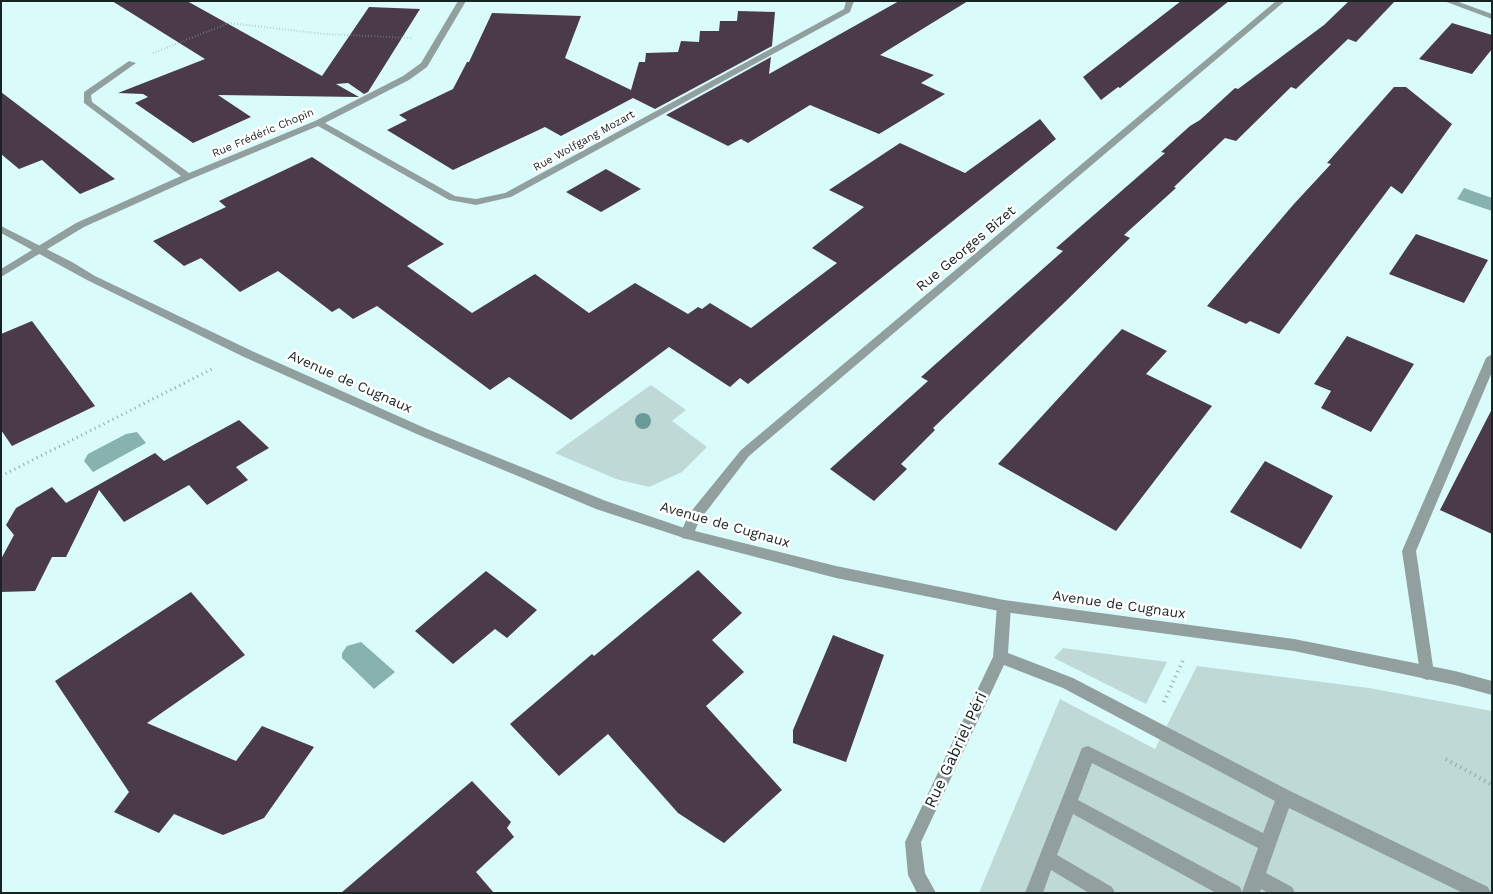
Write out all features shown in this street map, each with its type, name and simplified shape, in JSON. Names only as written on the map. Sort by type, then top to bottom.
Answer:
[{"type":"street","name":"Rue Frédéric Chopin","points":[[1,274],[80,225],[188,177],[318,123],[406,78],[424,65],[462,1]]},
{"type":"street","name":"Rue Wolfgang Mozart","points":[[318,123],[452,198],[476,202],[508,195],[847,10],[850,1]]},
{"type":"street","name":"Rue Georges Bizet","points":[[688,534],[694,518],[744,453],[1281,1]]},
{"type":"street","points":[[1448,1],[1492,17]]},
{"type":"street","points":[[132,63],[87,94],[88,103],[188,177]]},
{"type":"street","name":"Avenue de Cugnaux","points":[[1,228],[91,278],[239,350],[424,432],[600,505],[688,534],[836,572],[1004,606],[1294,645],[1492,688]]},
{"type":"street","points":[[1428,673],[1409,551],[1492,358]]},
{"type":"street","name":"Rue Gabriel Péri","points":[[927,893],[917,874],[913,842],[1000,657],[1004,606]]},
{"type":"street","points":[[1000,657],[1068,683],[1284,797],[1482,893]]},
{"type":"street","points":[[1034,893],[1088,753],[1268,844]]},
{"type":"street","points":[[1284,797],[1253,885],[1286,893]]},
{"type":"street","points":[[1068,802],[1234,893]]},
{"type":"street","points":[[1047,858],[1106,893]]},
{"type":"path","points":[[132,63],[169,45],[228,23],[324,34],[440,40]]},
{"type":"path","points":[[1,476],[214,368]]},
{"type":"path","points":[[1153,728],[1186,655]]},
{"type":"path","points":[[1446,759],[1492,785]]},
{"type":"shaded area","points":[[1464,188],[1492,198],[1492,211],[1457,199]]},
{"type":"shaded area","points":[[651,385],[686,410],[672,421],[707,447],[682,472],[649,487],[616,479],[555,453]]},
{"type":"shaded area","points":[[137,432],[146,443],[93,472],[84,461],[88,454],[126,434]]},
{"type":"shaded area","points":[[361,642],[395,672],[374,689],[342,658],[342,653],[347,646]]},
{"type":"shaded area","points":[[1063,648],[1167,662],[1146,704],[1054,658]]},
{"type":"shaded area","points":[[1197,666],[1369,688],[1492,711],[1492,893],[979,893],[1060,699],[1155,749]]},
{"type":"building","points":[[112,1],[187,1],[322,76],[369,7],[420,9],[368,92],[364,94],[348,83],[336,84],[359,97],[218,95],[251,117],[193,143],[135,103],[148,97],[143,94],[118,93],[205,59]]},
{"type":"building","points":[[899,1],[968,1],[880,55],[934,75],[921,83],[945,94],[879,134],[810,105],[748,143],[741,139],[728,146],[666,115],[771,57],[769,74]]},
{"type":"building","points":[[1181,1],[1229,1],[1120,88],[1118,87],[1101,100],[1083,77]]},
{"type":"building","points":[[1349,1],[1395,1],[1356,42],[1348,39],[1296,89],[1291,87],[1236,141],[1225,138],[1174,187],[1176,188],[1124,235],[1130,238],[933,428],[935,430],[901,464],[907,469],[874,501],[830,469],[928,381],[921,377],[1063,251],[1056,248],[1165,153],[1161,152],[1235,88],[1238,89],[1324,25]]},
{"type":"building","points":[[738,11],[775,12],[772,46],[655,109],[633,98],[561,136],[545,127],[453,170],[387,130],[407,120],[399,115],[453,89],[467,62],[469,62],[492,13],[581,16],[565,58],[631,90],[639,62],[645,62],[646,53],[678,52],[681,41],[699,42],[700,31],[719,31],[720,21],[737,21]]},
{"type":"building","points":[[1452,23],[1492,35],[1492,49],[1472,74],[1419,59]]},
{"type":"building","points":[[1394,87],[1406,87],[1452,124],[1402,194],[1391,186],[1279,334],[1250,321],[1246,324],[1207,306],[1293,205],[1331,164],[1327,163]]},
{"type":"building","points":[[1,92],[115,179],[80,194],[42,160],[19,169],[1,154]]},
{"type":"building","points":[[1040,119],[1056,139],[748,384],[740,378],[730,387],[669,347],[571,420],[509,377],[490,390],[377,306],[353,319],[339,308],[332,312],[278,271],[240,292],[201,258],[184,266],[153,241],[226,207],[219,201],[312,157],[444,244],[407,266],[472,313],[535,274],[589,313],[635,283],[688,314],[698,307],[702,309],[710,303],[751,328],[837,263],[812,248],[864,207],[829,190],[900,143],[965,173]]},
{"type":"building","points":[[606,169],[641,189],[601,212],[566,192]]},
{"type":"building","points":[[1416,234],[1488,260],[1464,303],[1389,274]]},
{"type":"building","points":[[32,321],[95,406],[12,446],[1,430],[1,334]]},
{"type":"building","points":[[1122,329],[1167,351],[1146,374],[1212,406],[1116,531],[998,464]]},
{"type":"building","points":[[1347,336],[1414,364],[1371,432],[1321,408],[1331,391],[1314,384]]},
{"type":"building","points":[[1492,409],[1492,534],[1440,510]]},
{"type":"building","points":[[239,420],[269,448],[236,467],[248,480],[207,505],[189,485],[124,522],[99,490],[66,557],[52,557],[35,591],[1,592],[1,559],[14,535],[6,525],[16,508],[52,487],[66,503],[155,453],[164,461]]},
{"type":"building","points":[[1265,461],[1333,496],[1301,549],[1230,512]]},
{"type":"building","points":[[698,570],[742,613],[712,640],[744,672],[706,706],[782,790],[724,843],[678,813],[608,734],[559,776],[510,724],[592,654],[594,656]]},
{"type":"building","points":[[486,571],[537,610],[507,638],[495,629],[453,664],[415,631]]},
{"type":"building","points":[[191,592],[245,655],[147,723],[236,761],[262,726],[314,747],[264,818],[223,835],[174,814],[159,833],[114,812],[129,792],[55,681]]},
{"type":"building","points":[[833,635],[884,655],[846,762],[793,743],[793,730]]},
{"type":"building","points":[[472,781],[511,822],[507,828],[514,837],[476,872],[494,893],[341,893]]}]
